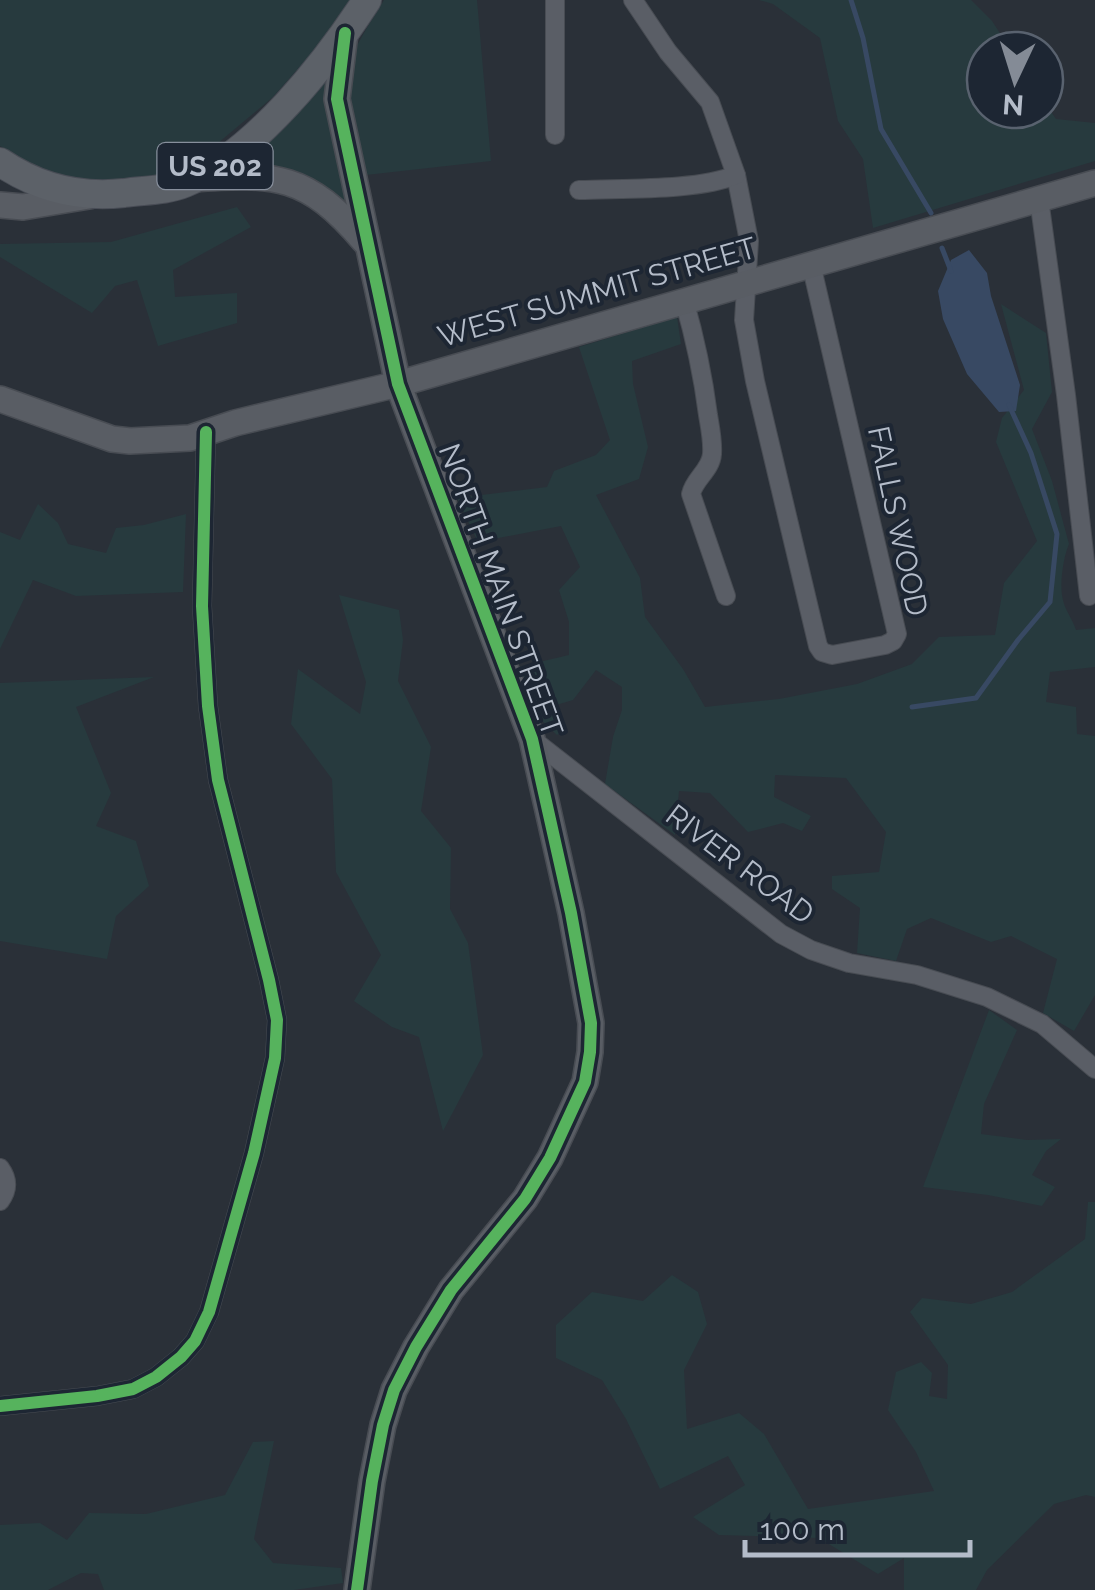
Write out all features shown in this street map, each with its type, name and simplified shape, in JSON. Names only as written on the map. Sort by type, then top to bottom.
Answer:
[{"type":"main road","name":"US 202","points":[[0,162],[18,173],[73,193],[172,188],[192,180],[229,156],[272,118],[306,82],[368,0]]},
{"type":"street","points":[[555,0],[555,135]]},
{"type":"street","points":[[634,0],[668,52],[710,102],[736,175],[749,241],[748,282]]},
{"type":"street","name":"NORTH MAIN STREET","points":[[344,33],[336,99],[398,384],[532,738],[591,1023],[584,1082],[542,1172],[525,1199],[451,1290],[394,1390],[372,1481],[357,1590]]},
{"type":"street","points":[[192,180],[249,175],[296,184],[333,208],[368,246]]},
{"type":"street","points":[[579,190],[686,185],[722,181],[736,175]]},
{"type":"street","name":"WEST SUMMIT STREET","points":[[0,400],[112,438],[175,440],[398,384],[1095,183]]},
{"type":"street","points":[[0,205],[23,207],[96,194]]},
{"type":"street","points":[[1039,199],[1089,596]]},
{"type":"street","name":"FALLS WOOD","points":[[748,282],[744,320],[755,382],[818,646],[832,655],[885,645],[897,634],[894,614],[811,264]]},
{"type":"street","points":[[684,300],[695,339],[712,458],[692,486],[691,494],[726,596]]},
{"type":"street","points":[[0,1406],[133,1389],[181,1358],[195,1341],[208,1312],[254,1154],[277,1044],[277,1020],[218,780],[208,706],[202,606],[206,432]]},
{"type":"street","name":"RIVER ROAD","points":[[532,738],[781,934],[811,950],[849,962],[918,975],[987,996],[1042,1024],[1095,1069]]},
{"type":"street","points":[[0,1168],[7,1184],[0,1201]]},
{"type":"green space","points":[[0,0],[350,0],[321,43],[273,97],[193,164],[150,181],[66,181],[33,167],[0,146]]},
{"type":"green space","points":[[384,0],[477,0],[491,161],[366,175],[350,124],[345,85],[353,53]]},
{"type":"green space","points":[[759,0],[971,0],[998,30],[965,30],[965,130],[1065,130],[1065,120],[1095,123],[1095,161],[873,228],[863,159],[838,121],[820,38],[773,4]]},
{"type":"green space","points":[[326,78],[348,206],[317,185],[273,168],[247,163]]},
{"type":"green space","points":[[237,207],[251,227],[173,270],[175,297],[237,293],[237,323],[158,346],[137,280],[115,286],[92,313],[0,257],[0,244],[111,242]]},
{"type":"green space","points":[[1001,304],[1046,333],[1052,392],[1032,429],[1052,481],[1069,544],[1063,564],[1064,604],[1076,630],[1095,628],[1095,667],[1050,672],[1046,702],[1076,707],[1077,734],[1095,736],[1095,995],[1074,1031],[1043,1013],[1057,959],[1011,936],[991,942],[931,918],[907,929],[896,961],[857,953],[860,908],[832,889],[832,876],[879,872],[886,832],[846,778],[775,775],[774,797],[811,816],[802,831],[783,823],[748,832],[710,793],[679,791],[675,835],[605,784],[622,710],[622,687],[596,670],[573,700],[556,705],[565,729],[557,735],[534,713],[518,667],[569,655],[569,622],[559,590],[580,567],[561,526],[478,542],[457,498],[547,487],[554,471],[596,455],[610,440],[579,347],[677,317],[681,344],[632,361],[633,384],[648,447],[639,479],[596,495],[640,578],[645,617],[705,707],[779,699],[857,684],[912,664],[939,637],[995,635],[1004,583],[1037,541],[996,442],[1002,418],[1024,390]]},
{"type":"green space","points":[[38,504],[58,523],[68,544],[106,553],[116,528],[186,514],[183,592],[76,596],[33,580],[0,649],[0,532],[20,540]]},
{"type":"green space","points":[[339,595],[399,610],[403,640],[398,681],[431,747],[421,811],[451,848],[450,909],[468,943],[483,1055],[443,1131],[419,1037],[392,1027],[354,1001],[381,955],[336,872],[332,779],[291,724],[298,669],[360,714],[366,682]]},
{"type":"green space","points":[[154,677],[76,707],[111,793],[96,826],[136,841],[149,886],[116,916],[107,959],[0,941],[0,683]]},
{"type":"green space","points":[[989,1010],[1017,1030],[984,1104],[981,1134],[1027,1140],[1061,1139],[1046,1151],[1032,1175],[1055,1187],[1042,1206],[923,1187]]},
{"type":"green space","points":[[1088,1202],[1095,1202],[1095,1497],[1086,1495],[1054,1504],[987,1570],[976,1590],[904,1590],[904,1558],[878,1574],[819,1538],[719,1535],[693,1517],[745,1485],[728,1456],[660,1489],[602,1380],[556,1358],[556,1325],[592,1292],[643,1301],[672,1275],[698,1292],[707,1324],[684,1370],[687,1429],[739,1413],[764,1434],[808,1509],[934,1491],[916,1452],[888,1410],[896,1372],[921,1362],[932,1373],[929,1396],[947,1399],[948,1365],[910,1312],[922,1298],[971,1304],[1012,1292],[1085,1239]]},
{"type":"green space","points":[[274,1441],[254,1539],[273,1563],[341,1568],[343,1583],[294,1590],[104,1590],[98,1574],[81,1573],[48,1590],[0,1590],[0,1525],[40,1523],[67,1540],[89,1513],[146,1514],[225,1495],[253,1442]]},
{"type":"water","points":[[969,250],[987,273],[1020,385],[1016,411],[999,412],[967,374],[943,319],[938,291],[951,260]]},
{"type":"waterway","points":[[851,0],[863,38],[881,129],[931,213]]},
{"type":"waterway","points":[[942,248],[951,271]]},
{"type":"waterway","points":[[912,707],[976,698],[1050,602],[1057,534],[1031,453],[1009,405]]},
{"type":"cycle path","points":[[345,33],[337,99],[398,384],[532,739],[591,1023],[585,1082],[550,1158],[525,1199],[451,1290],[394,1390],[372,1481],[357,1590]]},
{"type":"cycle path","points":[[0,1406],[133,1389],[156,1377],[195,1341],[209,1312],[254,1153],[275,1058],[277,1020],[218,780],[208,706],[202,606],[206,432]]}]
